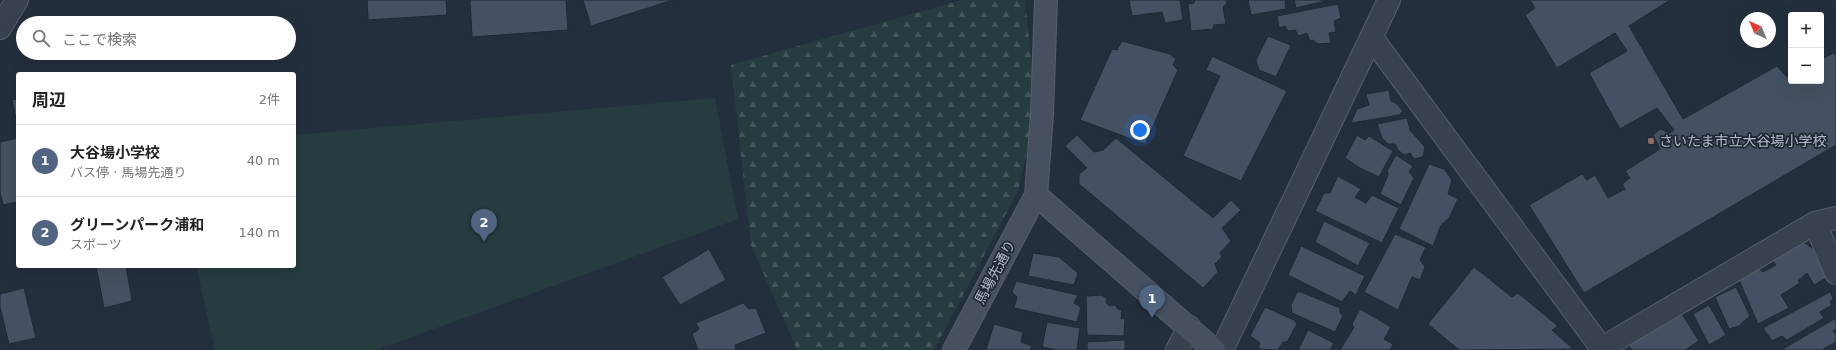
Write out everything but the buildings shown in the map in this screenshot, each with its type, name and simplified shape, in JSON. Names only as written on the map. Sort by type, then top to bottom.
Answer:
[{"type":"street","points":[[0,28],[17,0]]},
{"type":"street","points":[[1046,0],[1042,114],[1036,194],[1214,350]]},
{"type":"street","points":[[1222,350],[1389,0]]},
{"type":"street","points":[[1372,38],[1603,349],[1815,223],[1836,218]]},
{"type":"street","name":"馬場先通り","points":[[954,350],[1036,194]]},
{"type":"street","points":[[1815,223],[1836,272]]},
{"type":"street","points":[[1177,350],[1189,327]]},
{"type":"green space","points":[[962,0],[1025,0],[1036,110],[1018,191],[934,350],[797,350],[751,245],[731,65]]},
{"type":"green space","points":[[715,98],[738,219],[376,350],[215,350],[196,268],[296,268],[296,135]]},
{"type":"place","name":"さいたま市立大谷場小学校","points":[[1651,141]]},
{"type":"place","name":"グリーンパーク浦和","points":[[484,242]]},
{"type":"place","name":"大谷場小学校","points":[[1152,318]]}]
